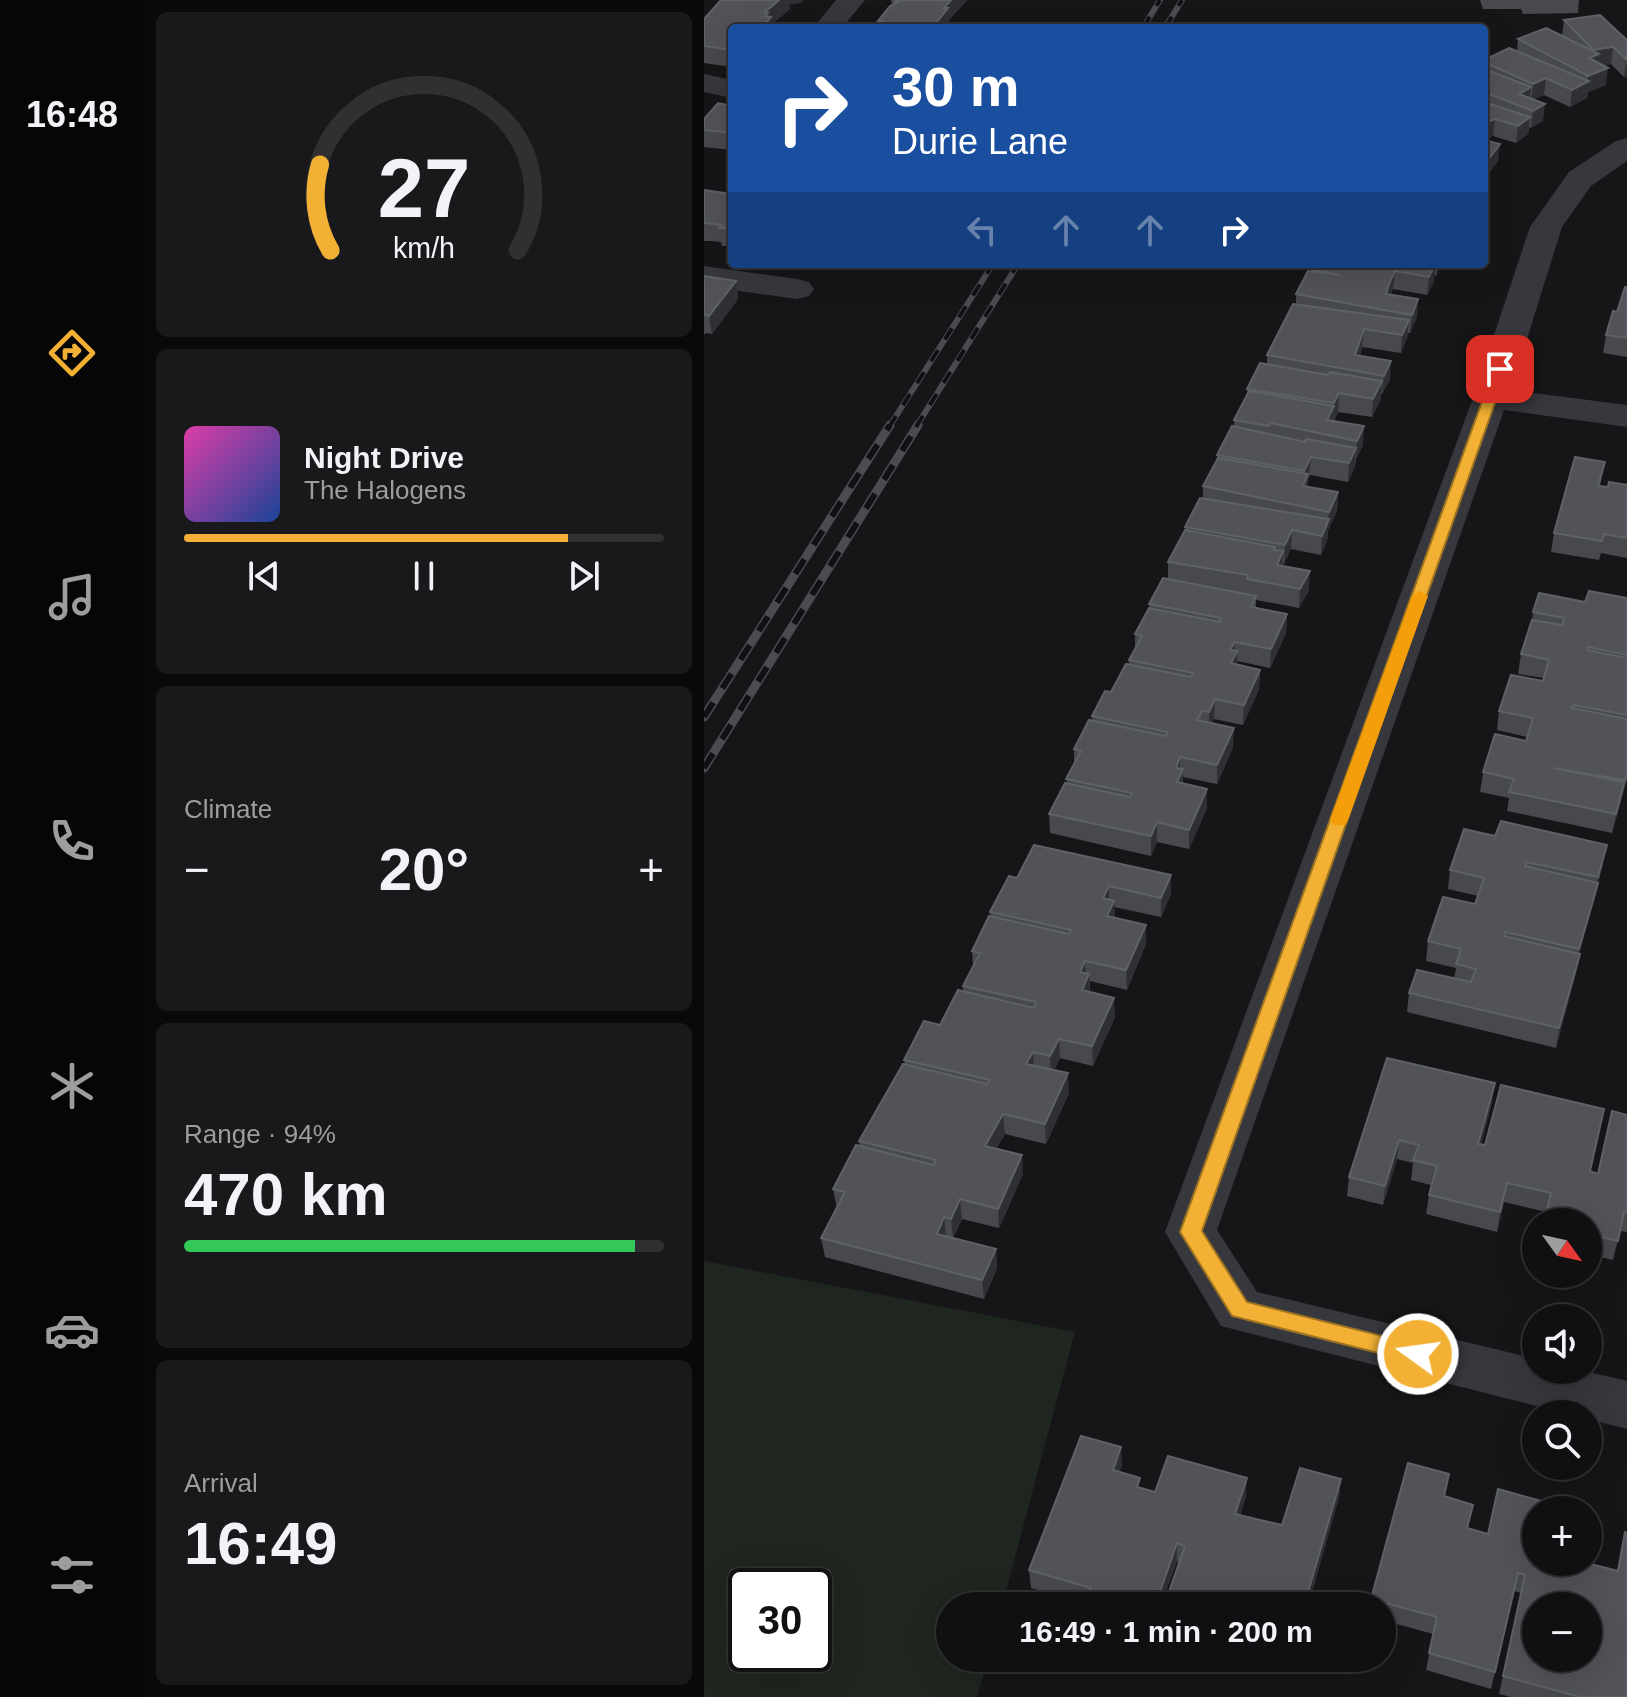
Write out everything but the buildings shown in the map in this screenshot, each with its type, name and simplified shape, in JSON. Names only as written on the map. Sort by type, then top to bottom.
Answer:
[{"type":"street","points":[[830,24],[851,0]]},
{"type":"street","points":[[1627,147],[1580,179],[1546,227],[1491,398],[1191,1232],[1240,1310],[1627,1405]]},
{"type":"street","points":[[704,276],[797,289]]},
{"type":"street","points":[[1491,398],[1627,416]]},
{"type":"shaded area","points":[[704,1261],[1075,1332],[1006,1592],[936,1592],[936,1672],[984,1672],[977,1697],[704,1697]]},
{"type":"railway","points":[[1145,24],[1160,0]]},
{"type":"railway","points":[[1167,24],[1182,0]]},
{"type":"railway","points":[[889,427],[990,268]]},
{"type":"railway","points":[[916,427],[1015,268]]},
{"type":"railway","points":[[704,717],[890,425]]},
{"type":"railway","points":[[704,768],[918,425]]},
{"type":"slow traffic","points":[[1339,820],[1420,596]]},
{"type":"route","points":[[1418,1354],[1240,1310],[1191,1232],[1500,369]]}]
